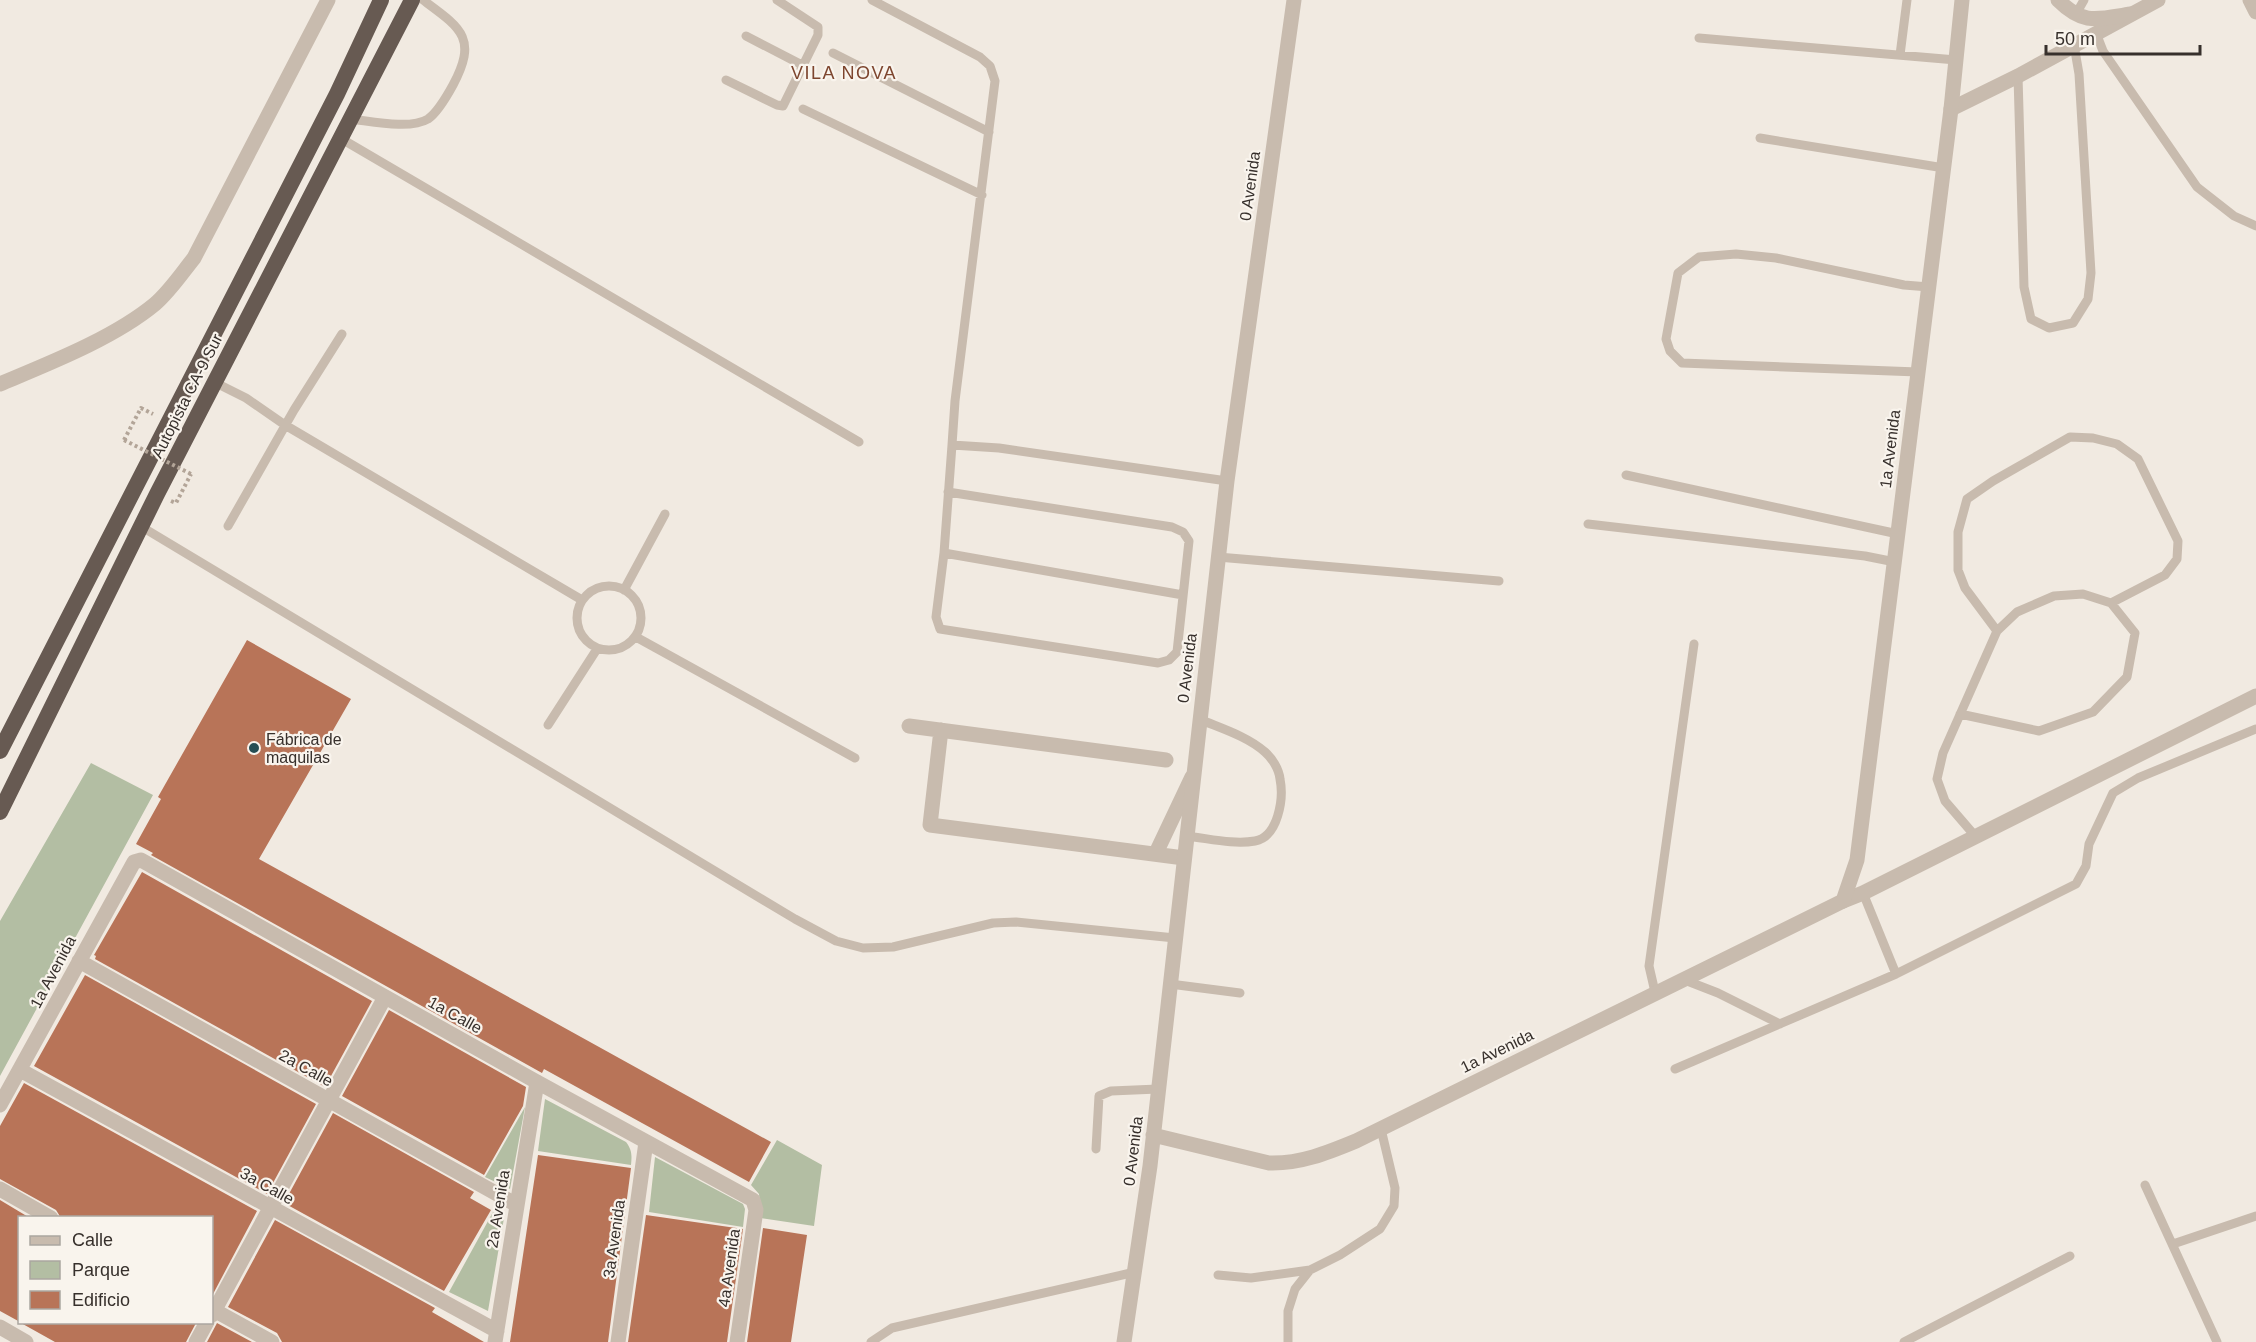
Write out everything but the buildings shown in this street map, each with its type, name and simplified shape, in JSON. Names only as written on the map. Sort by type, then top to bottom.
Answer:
[{"type":"highway","name":"Autopista CA-9 Sur","points":[[0,751],[337,94],[381,0]]},
{"type":"highway","name":"Autopista CA-9 Sur","points":[[0,812],[214,382],[412,0]]},
{"type":"street","points":[[0,384],[97,340],[132,321],[157,303],[179,278],[194,258],[328,0]]},
{"type":"street","name":"0 Avenida","points":[[1124,1342],[1153,1135],[1227,481],[1294,0]]},
{"type":"street","name":"1a Avenida","points":[[1843,901],[1857,860],[1952,109],[1962,0]]},
{"type":"street","points":[[2058,0],[2067,9],[2089,20],[2131,14]]},
{"type":"street","points":[[1952,109],[2158,0]]},
{"type":"street","points":[[2250,0],[2256,12]]},
{"type":"street","name":"1a Avenida","points":[[1153,1135],[1247,1160],[1287,1164],[1320,1156],[1381,1129],[1655,992],[1863,893],[2256,696]]},
{"type":"street","points":[[909,726],[1166,760]]},
{"type":"street","points":[[941,730],[930,825],[1184,858]]},
{"type":"street","points":[[1156,853],[1192,777]]},
{"type":"street","name":"1a Avenida","points":[[0,1105],[134,862],[141,860]]},
{"type":"street","name":"1a Calle","points":[[141,860],[753,1200]]},
{"type":"street","name":"2a Calle","points":[[79,961],[517,1205]]},
{"type":"street","points":[[213,1310],[385,997]]},
{"type":"street","name":"3a Calle","points":[[20,1070],[270,1208],[496,1337]]},
{"type":"street","name":"2a Avenida","points":[[496,1337],[537,1082]]},
{"type":"street","name":"3a Avenida","points":[[618,1342],[646,1142]]},
{"type":"street","points":[[0,1189],[47,1216]]},
{"type":"street","name":"4a Avenida","points":[[737,1342],[756,1210],[753,1200]]},
{"type":"street","points":[[213,1315],[272,1342]]},
{"type":"street","points":[[196,1342],[206,1324]]},
{"type":"street","points":[[0,1327],[26,1342]]},
{"type":"lane","points":[[350,119],[400,125],[427,119],[446,97],[461,69],[466,43],[455,23],[423,0]]},
{"type":"lane","points":[[726,80],[783,106],[818,35],[818,27],[777,0]]},
{"type":"lane","points":[[872,0],[980,57],[990,66],[995,81],[955,401],[948,492],[944,553],[936,617],[940,629],[1158,663],[1169,660],[1177,652],[1189,541],[1183,532],[1172,527],[948,492]]},
{"type":"lane","points":[[1900,55],[1907,0]]},
{"type":"lane","points":[[2076,14],[2084,0]]},
{"type":"lane","points":[[2096,33],[2103,51],[2197,187],[2234,216],[2256,226]]},
{"type":"lane","points":[[746,36],[804,66]]},
{"type":"lane","points":[[1699,38],[1900,55],[1930,60],[1956,60]]},
{"type":"lane","points":[[2018,76],[2024,287],[2031,319],[2049,328],[2073,323],[2088,299],[2091,273],[2079,74],[2074,45]]},
{"type":"lane","points":[[833,53],[989,132]]},
{"type":"lane","points":[[802,109],[982,195]]},
{"type":"lane","points":[[340,138],[859,442]]},
{"type":"lane","points":[[1760,138],[1944,168]]},
{"type":"lane","points":[[1918,372],[1682,363],[1670,351],[1666,339],[1678,273],[1699,257],[1736,254],[1776,258],[1904,285],[1929,287]]},
{"type":"lane","points":[[228,526],[285,424],[342,334]]},
{"type":"lane","points":[[214,382],[582,600]]},
{"type":"lane","points":[[1997,632],[1965,588],[1958,570],[1958,532],[1968,499],[1993,481],[2070,437],[2093,438],[2117,444],[2138,459],[2178,541],[2177,559],[2165,575],[2111,603]]},
{"type":"lane","points":[[952,445],[999,448],[1227,481]]},
{"type":"lane","points":[[1626,475],[1898,534]]},
{"type":"lane","points":[[624,590],[665,514]]},
{"type":"lane","points":[[1588,524],[1864,556],[1895,562]]},
{"type":"lane","points":[[142,527],[795,919],[836,941],[863,948],[893,947],[993,923],[1017,922],[1175,938]]},
{"type":"lane","points":[[944,553],[1183,596]]},
{"type":"lane","points":[[1218,557],[1499,581]]},
{"type":"lane","points":[[612,586],[624,590],[638,604],[641,621],[636,637],[625,646],[611,651],[597,649],[585,640],[578,628],[577,613],[582,600],[595,589],[612,586]]},
{"type":"lane","points":[[1960,714],[2039,731],[2093,712],[2127,677],[2135,633],[2111,603],[2083,594],[2054,596],[2017,612],[1997,632],[1960,714],[1943,753],[1937,779],[1945,801],[1976,837]]},
{"type":"lane","points":[[636,637],[855,758]]},
{"type":"lane","points":[[1655,992],[1649,966],[1694,644]]},
{"type":"lane","points":[[548,725],[597,649]]},
{"type":"lane","points":[[1186,836],[1240,842],[1256,841],[1269,835],[1275,824],[1281,789],[1280,777],[1275,764],[1264,751],[1199,719]]},
{"type":"lane","points":[[1675,1069],[1896,974],[2076,884],[2086,866],[2089,844],[2113,793],[2138,778],[2256,729]]},
{"type":"lane","points":[[1863,893],[1896,974]]},
{"type":"lane","points":[[1682,979],[1718,993],[1780,1024]]},
{"type":"lane","points":[[1170,984],[1240,993]]},
{"type":"lane","points":[[1096,1149],[1099,1096],[1112,1090],[1158,1089]]},
{"type":"lane","points":[[1218,1275],[1251,1278],[1310,1270],[1340,1255],[1380,1229],[1394,1206],[1395,1188],[1381,1129]]},
{"type":"lane","points":[[2145,1185],[2217,1342]]},
{"type":"lane","points":[[2173,1244],[2256,1216]]},
{"type":"lane","points":[[1904,1342],[2070,1256]]},
{"type":"lane","points":[[1288,1342],[1288,1311],[1291,1300],[1295,1288],[1310,1270]]},
{"type":"lane","points":[[871,1342],[892,1328],[1135,1272]]},
{"type":"path","points":[[141,408],[124,440],[190,474],[176,503]]},
{"type":"green space","points":[[91,763],[153,795],[0,1076],[0,921]]},
{"type":"green space","points":[[545,1099],[626,1142],[631,1153],[631,1165],[538,1151]]},
{"type":"green space","points":[[525,1107],[510,1189],[485,1177]]},
{"type":"green space","points":[[777,1140],[822,1165],[814,1226],[761,1218],[759,1194],[751,1185]]},
{"type":"green space","points":[[655,1157],[743,1204],[745,1209],[743,1227],[649,1212]]},
{"type":"green space","points":[[493,1212],[504,1218],[488,1311],[449,1292]]},
{"type":"place","name":"Fábrica de maquilas","points":[[254,748]]},
{"type":"district","name":"VILA NOVA","points":[[844,73]]}]
